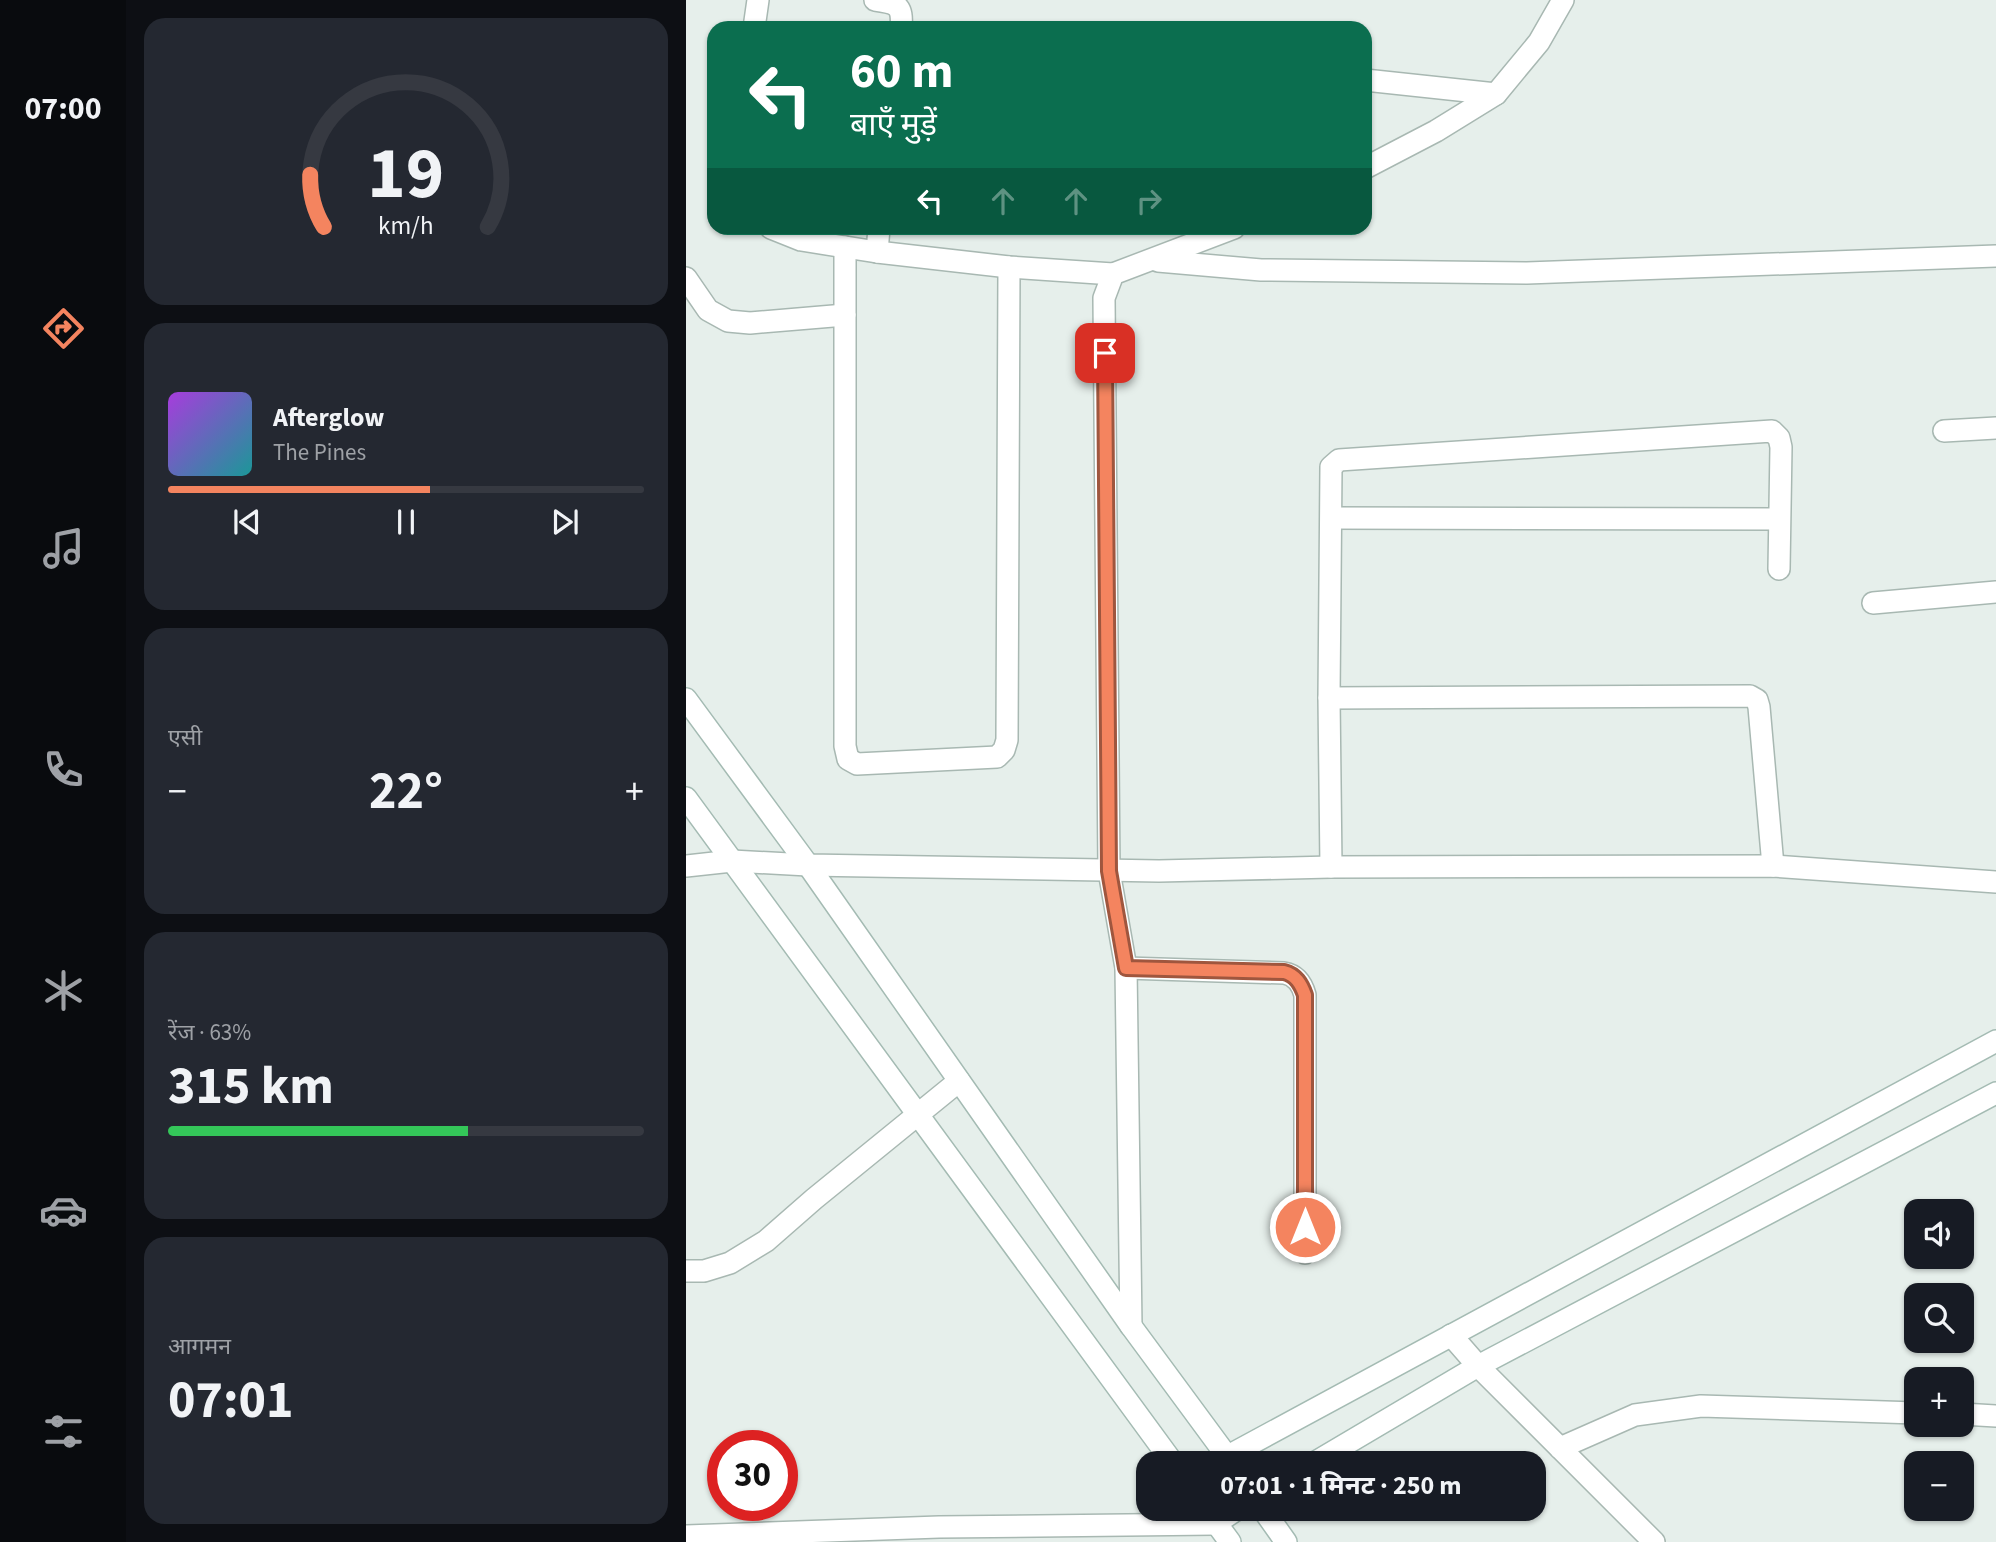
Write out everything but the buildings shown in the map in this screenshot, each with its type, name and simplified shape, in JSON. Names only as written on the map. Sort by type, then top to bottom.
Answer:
[{"type":"street","points":[[755,21],[758,0]]},
{"type":"street","points":[[876,0],[892,2],[897,6],[902,13],[901,21]]},
{"type":"street","points":[[1372,164],[1436,131],[1496,94],[1539,42],[1563,0]]},
{"type":"street","points":[[1372,81],[1496,94]]},
{"type":"street","points":[[788,235],[801,240],[877,252],[1009,267],[1113,274],[1216,235]]},
{"type":"street","points":[[877,252],[878,235]]},
{"type":"street","points":[[845,247],[845,746],[848,760],[857,764],[997,757],[1004,751],[1009,267]]},
{"type":"street","points":[[1152,260],[1261,270],[1527,274],[1996,256]]},
{"type":"street","points":[[1113,274],[1104,298],[1109,871],[1126,968],[1131,1326]]},
{"type":"street","points":[[686,278],[708,310],[728,321],[750,323],[845,315]]},
{"type":"street","points":[[1944,431],[1996,428]]},
{"type":"street","points":[[1331,867],[1331,467],[1339,460],[1772,431],[1779,438],[1781,447],[1779,569]]},
{"type":"street","points":[[1332,518],[1778,519]]},
{"type":"street","points":[[1873,603],[1996,592]]},
{"type":"street","points":[[1329,698],[1750,696],[1757,700],[1759,707],[1773,866]]},
{"type":"street","points":[[686,699],[808,865],[1218,1451]]},
{"type":"street","points":[[686,798],[1164,1451]]},
{"type":"street","points":[[686,866],[732,861],[1109,871],[1331,867],[1773,866],[1996,883]]},
{"type":"street","points":[[1126,968],[1284,972],[1291,974],[1303,987],[1305,1253]]},
{"type":"street","points":[[1243,1451],[1451,1335],[1996,1041]]},
{"type":"street","points":[[686,1271],[704,1270],[730,1263],[766,1241],[960,1081]]},
{"type":"street","points":[[1334,1451],[1478,1366],[1996,1093]]},
{"type":"street","points":[[1451,1335],[1478,1366],[1654,1542]]},
{"type":"street","points":[[1560,1448],[1635,1415],[1701,1406],[1904,1413]]},
{"type":"street","points":[[1974,1415],[1996,1416]]},
{"type":"street","points":[[686,1536],[939,1534],[1136,1521]]},
{"type":"street","points":[[1214,1521],[1230,1542]]},
{"type":"street","points":[[1271,1521],[1286,1542]]},
{"type":"route","points":[[1105,353],[1109,871],[1126,968],[1284,972],[1291,974],[1303,987],[1305,1227]]}]
